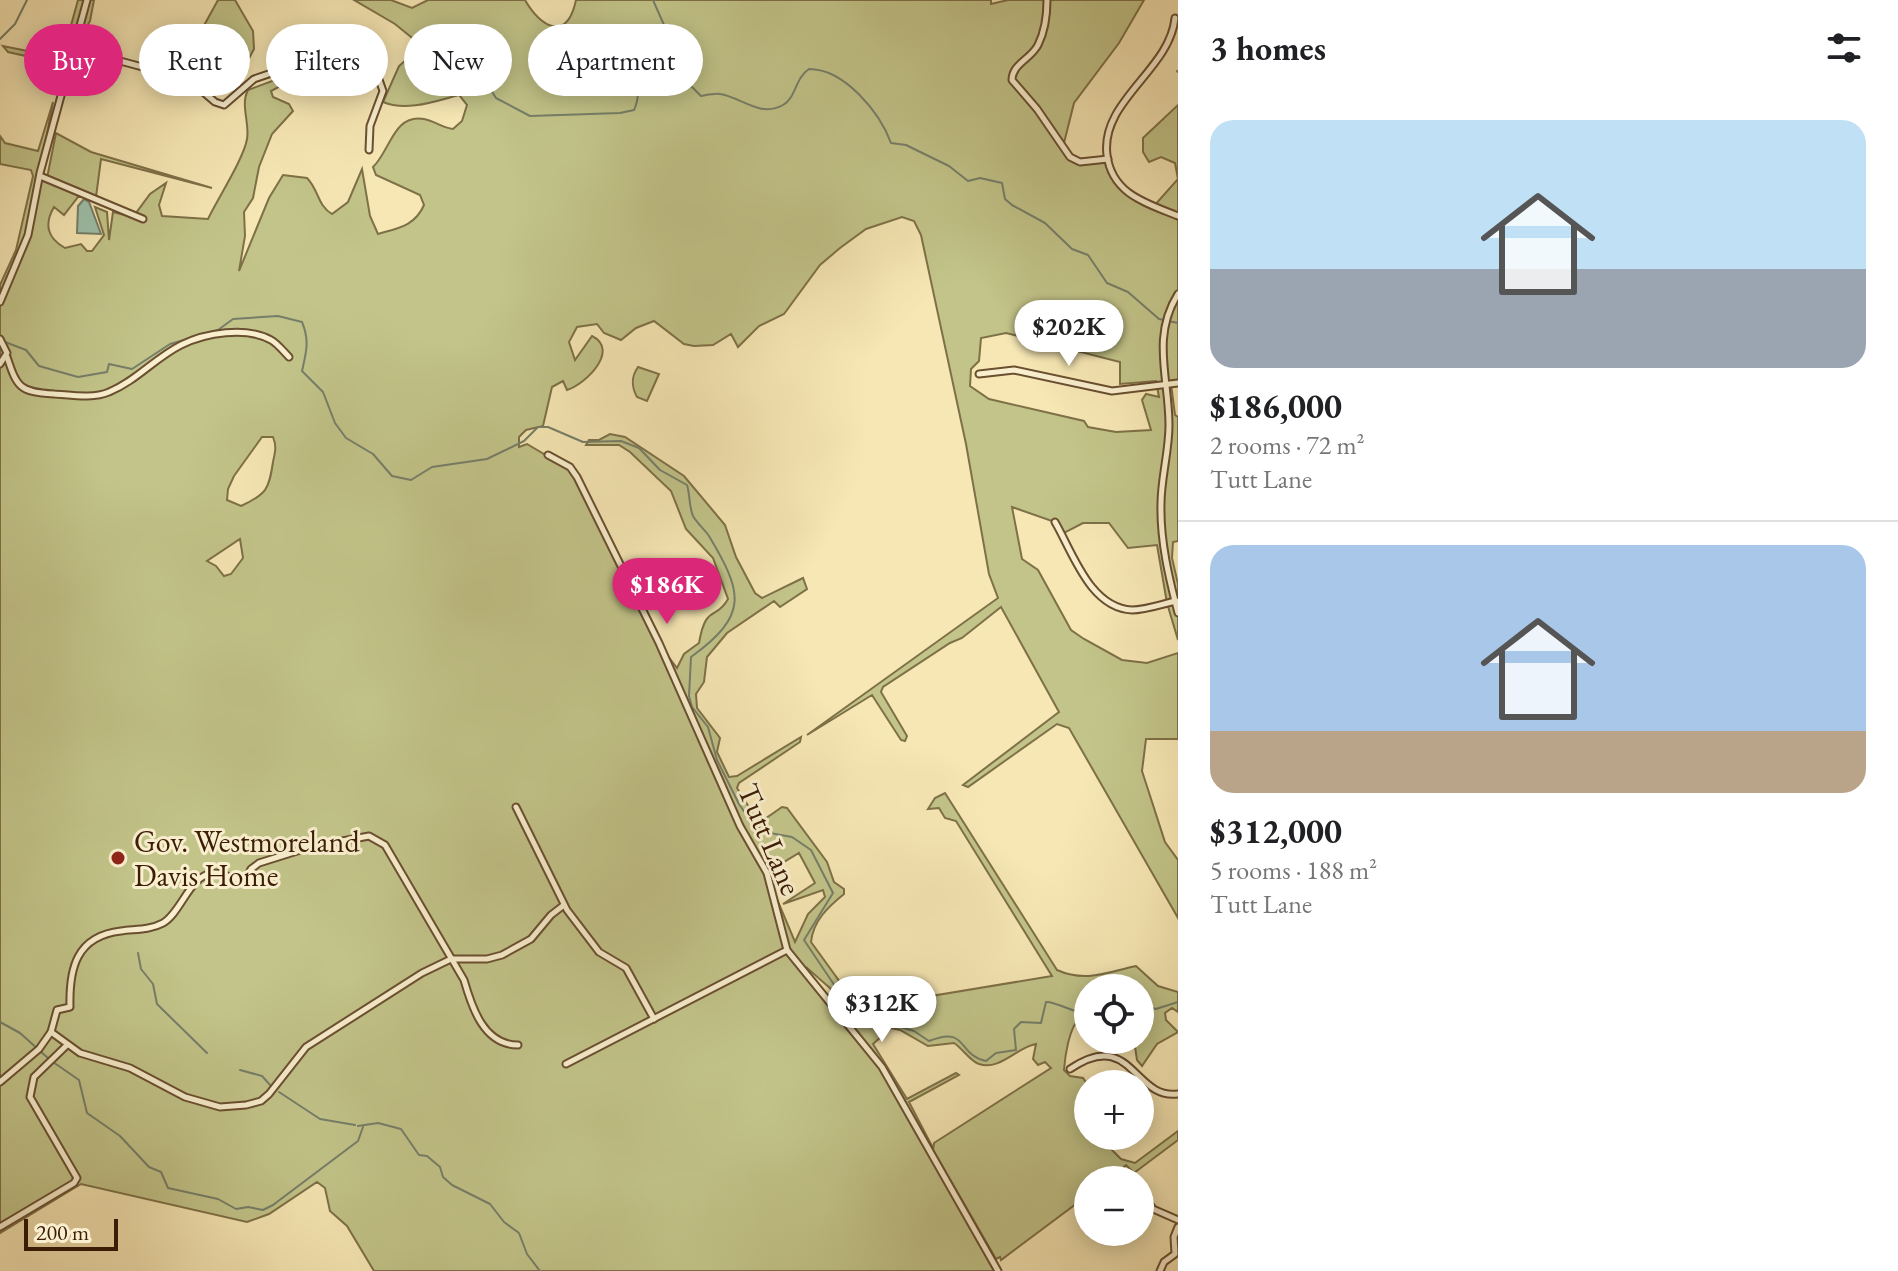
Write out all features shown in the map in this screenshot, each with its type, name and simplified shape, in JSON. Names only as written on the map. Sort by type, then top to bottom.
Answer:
[{"type":"street","points":[[80,24],[87,0]]},
{"type":"street","points":[[1047,0],[1047,14],[1038,45],[1014,70],[1012,80],[1037,109],[1070,157],[1080,162],[1108,159]]},
{"type":"street","points":[[1175,18],[1174,26],[1152,68],[1111,122],[1107,138],[1112,173],[1125,191],[1178,216]]},
{"type":"street","points":[[123,62],[161,72],[176,81],[194,84],[215,102],[224,105],[254,79],[310,60],[368,67],[380,78],[383,91],[370,126],[369,150]]},
{"type":"street","points":[[0,302],[28,235],[60,96]]},
{"type":"street","points":[[40,176],[143,219]]},
{"type":"street","points":[[1178,294],[1164,323],[1161,349],[1168,436],[1161,523],[1178,613]]},
{"type":"street","points":[[2,341],[13,380],[24,388],[49,394],[89,395],[118,388],[178,347],[211,335],[250,334],[271,340],[289,357]]},
{"type":"street","points":[[0,364],[7,357]]},
{"type":"street","points":[[979,374],[1014,370],[1112,391],[1178,383]]},
{"type":"street","name":"Tutt Lane","points":[[548,455],[570,467],[577,477],[619,560],[740,826],[767,873],[787,950],[882,1067],[998,1271]]},
{"type":"street","points":[[1055,522],[1090,585],[1106,602],[1136,610],[1176,601]]},
{"type":"street","points":[[516,807],[564,905],[599,952],[626,968],[654,1019]]},
{"type":"street","points":[[0,1082],[38,1050],[51,1032],[57,1010],[70,1007],[72,968],[78,955],[92,943],[118,931],[159,925],[173,916],[194,886],[210,875],[216,873],[245,881],[251,869],[259,863],[310,847],[369,836],[385,845],[464,980],[469,1001],[489,1034],[504,1043],[518,1045]]},
{"type":"street","points":[[51,1032],[67,1045],[91,1057],[130,1068],[185,1097],[220,1107],[246,1105],[261,1101],[269,1094],[306,1047],[422,973],[451,959],[487,959],[502,955],[531,939],[564,905]]},
{"type":"street","points":[[566,1064],[787,950]]},
{"type":"street","points":[[0,1227],[76,1181],[78,1174],[30,1097],[34,1077],[67,1045]]},
{"type":"street","points":[[1070,1069],[1081,1062],[1110,1055],[1124,1061],[1160,1091],[1178,1094]]},
{"type":"street","points":[[1154,1209],[1178,1220]]},
{"type":"street","points":[[1160,1271],[1164,1262],[1175,1254],[1174,1237],[1178,1227]]},
{"type":"green space","points":[[78,0],[94,0],[88,24],[71,24]]},
{"type":"green space","points":[[218,0],[235,0],[249,24],[205,24]]},
{"type":"green space","points":[[354,0],[391,0],[412,8],[428,0],[525,0],[538,18],[548,24],[528,24],[528,96],[703,96],[703,24],[563,24],[572,13],[576,0],[991,0],[991,4],[1008,0],[1144,0],[1119,43],[1074,103],[1063,147],[1075,161],[1108,159],[1118,184],[1154,206],[1178,179],[1178,383],[1171,384],[1175,415],[1178,417],[1178,541],[1173,542],[1172,558],[1178,584],[1178,640],[1167,603],[1157,545],[1128,548],[1109,523],[1083,523],[1062,534],[1055,522],[1012,507],[1022,559],[1038,570],[1071,630],[1122,660],[1147,663],[1178,653],[1178,739],[1146,739],[1142,771],[1165,842],[1178,860],[1178,918],[1069,728],[1057,724],[968,787],[963,785],[1059,712],[1001,607],[962,638],[883,687],[881,692],[907,736],[905,741],[901,740],[872,695],[807,735],[998,598],[989,574],[966,444],[921,235],[914,221],[902,217],[866,229],[820,265],[784,314],[759,326],[738,347],[731,334],[713,345],[684,344],[654,321],[636,328],[621,340],[604,333],[597,324],[577,327],[569,342],[575,360],[592,336],[600,342],[603,350],[597,366],[575,387],[567,390],[563,381],[552,387],[543,426],[526,430],[519,437],[519,447],[527,444],[571,470],[658,643],[677,668],[684,654],[699,643],[708,617],[724,606],[728,599],[713,558],[686,529],[671,491],[619,445],[586,445],[589,440],[599,440],[610,434],[625,437],[684,476],[725,525],[736,557],[755,593],[762,598],[803,578],[807,589],[780,607],[774,601],[727,633],[707,657],[704,682],[696,694],[697,708],[720,738],[717,752],[729,777],[737,776],[801,737],[800,742],[739,783],[737,788],[757,820],[762,821],[782,807],[787,808],[827,862],[834,882],[844,889],[844,894],[818,921],[811,942],[856,1004],[865,1010],[872,1006],[882,1008],[889,1003],[1052,976],[956,821],[945,818],[939,808],[928,809],[935,798],[945,793],[1057,970],[1074,975],[1074,1026],[1064,1070],[1074,1077],[1074,1150],[1112,1150],[1121,1159],[1135,1163],[1178,1131],[1178,1140],[1143,1166],[1074,1166],[1074,1205],[1001,1260],[1000,1257],[996,1259],[933,1150],[934,1143],[1051,1068],[1045,1062],[1038,1065],[1033,1059],[1036,1044],[1001,1062],[987,1065],[976,1063],[954,1043],[928,1046],[891,1028],[873,1044],[907,1099],[956,1073],[959,1075],[909,1102],[932,1146],[927,1151],[999,1271],[374,1271],[347,1226],[330,1211],[325,1188],[317,1182],[269,1214],[247,1222],[81,1184],[0,1233],[0,285],[16,250],[33,176],[31,170],[0,164],[0,136],[5,143],[38,151],[53,102],[41,167],[43,178],[46,179],[48,173],[56,133],[91,152],[212,188],[101,159],[96,197],[78,197],[64,215],[54,207],[48,225],[54,240],[65,248],[81,244],[87,251],[92,251],[104,235],[95,207],[107,212],[109,240],[113,212],[133,217],[150,194],[166,183],[159,205],[162,216],[208,219],[245,147],[248,133],[246,96],[250,96],[250,89],[266,83],[266,96],[289,104],[293,111],[272,134],[259,167],[253,198],[244,212],[245,236],[239,271],[269,198],[283,175],[307,178],[323,206],[332,214],[348,202],[362,169],[370,216],[378,234],[399,228],[411,222],[420,212],[424,205],[420,195],[376,175],[373,167],[399,127],[414,119],[424,119],[453,129],[462,121],[467,105],[460,96],[512,96],[512,24],[404,24],[404,31]],"holes":[[[1006,333],[1120,362],[1120,384],[1156,381],[1159,397],[1146,394],[1142,400],[1151,430],[1116,432],[1088,427],[1084,421],[989,399],[970,386],[971,369],[979,361],[981,338]],[[262,437],[273,437],[275,444],[268,485],[256,498],[241,506],[227,500],[228,489]],[[240,539],[243,558],[231,574],[224,576],[207,561]],[[799,853],[815,883],[783,904],[823,890],[825,897],[808,914],[795,942],[766,873]],[[806,967],[831,989],[838,1012],[866,1046],[862,1047],[839,1020]]]},
{"type":"green space","points":[[250,26],[253,31],[254,49],[250,56]]},
{"type":"green space","points":[[3,46],[24,50],[24,56],[8,52]]},
{"type":"green space","points":[[404,62],[404,96],[455,96],[411,106],[383,102],[399,66]]},
{"type":"green space","points":[[1178,105],[1178,179],[1175,163],[1161,157],[1149,162],[1143,152],[1143,138]]},
{"type":"green space","points":[[638,367],[659,374],[647,401],[637,397],[634,389],[633,378]]},
{"type":"green space","points":[[1136,966],[1145,974],[1100,974],[1106,973]]},
{"type":"green space","points":[[1154,982],[1178,992],[1178,1012],[1172,1008],[1165,1013],[1166,1020],[1178,1032],[1154,1048]]},
{"type":"green space","points":[[1136,1054],[1150,1054],[1142,1066]]},
{"type":"shaded area","points":[[84,199],[89,202],[101,234],[77,233],[78,206]]},
{"type":"waterway","points":[[0,39],[15,24],[27,0]]},
{"type":"waterway","points":[[653,0],[691,86],[701,96],[720,94],[758,108],[775,108],[787,102],[809,69],[835,76],[870,106],[891,143],[906,145],[949,166],[968,181],[980,178],[1002,183],[1005,199],[1045,223],[1072,249],[1088,255],[1107,283],[1128,292],[1159,319],[1178,323]]},
{"type":"waterway","points":[[495,96],[530,116],[620,113],[634,110],[638,96]]},
{"type":"waterway","points":[[5,342],[26,350],[39,366],[78,377],[107,372],[109,364],[132,369],[170,344],[218,330],[233,319],[278,316],[302,322],[307,341],[302,371],[323,392],[335,423],[346,438],[373,454],[392,476],[411,480],[432,467],[487,459],[524,441],[538,427],[548,427],[583,442],[621,441],[639,448],[660,470],[687,485],[693,516],[709,536],[734,588],[731,615],[723,628],[691,657],[689,696],[692,707],[708,727],[717,760],[750,820],[764,832],[792,837],[811,850],[833,893],[804,940],[847,1004],[860,1015],[914,1031],[929,1041],[941,1037],[957,1039],[970,1053],[986,1061],[996,1053],[1016,1050],[1014,1029],[1021,1022],[1041,1023],[1046,1002],[1074,1010]]},
{"type":"waterway","points":[[138,953],[141,969],[153,984],[157,1004],[207,1053]]},
{"type":"waterway","points":[[1154,1008],[1178,1002]]},
{"type":"waterway","points":[[0,1022],[20,1033],[49,1059]]},
{"type":"waterway","points":[[53,1062],[79,1080],[87,1113],[120,1136],[149,1167],[161,1172],[168,1188],[218,1199],[236,1209],[248,1207],[263,1210],[273,1205],[358,1141],[363,1127]]},
{"type":"waterway","points":[[240,1070],[262,1076],[271,1086]]},
{"type":"waterway","points":[[279,1092],[320,1119],[355,1125]]},
{"type":"waterway","points":[[358,1126],[378,1123],[401,1129],[419,1155],[427,1156],[440,1167],[443,1177],[452,1185],[490,1204],[504,1222],[519,1233],[527,1254],[540,1271]]},
{"type":"place","name":"Gov. Westmoreland Davis Home","points":[[118,858]]}]
